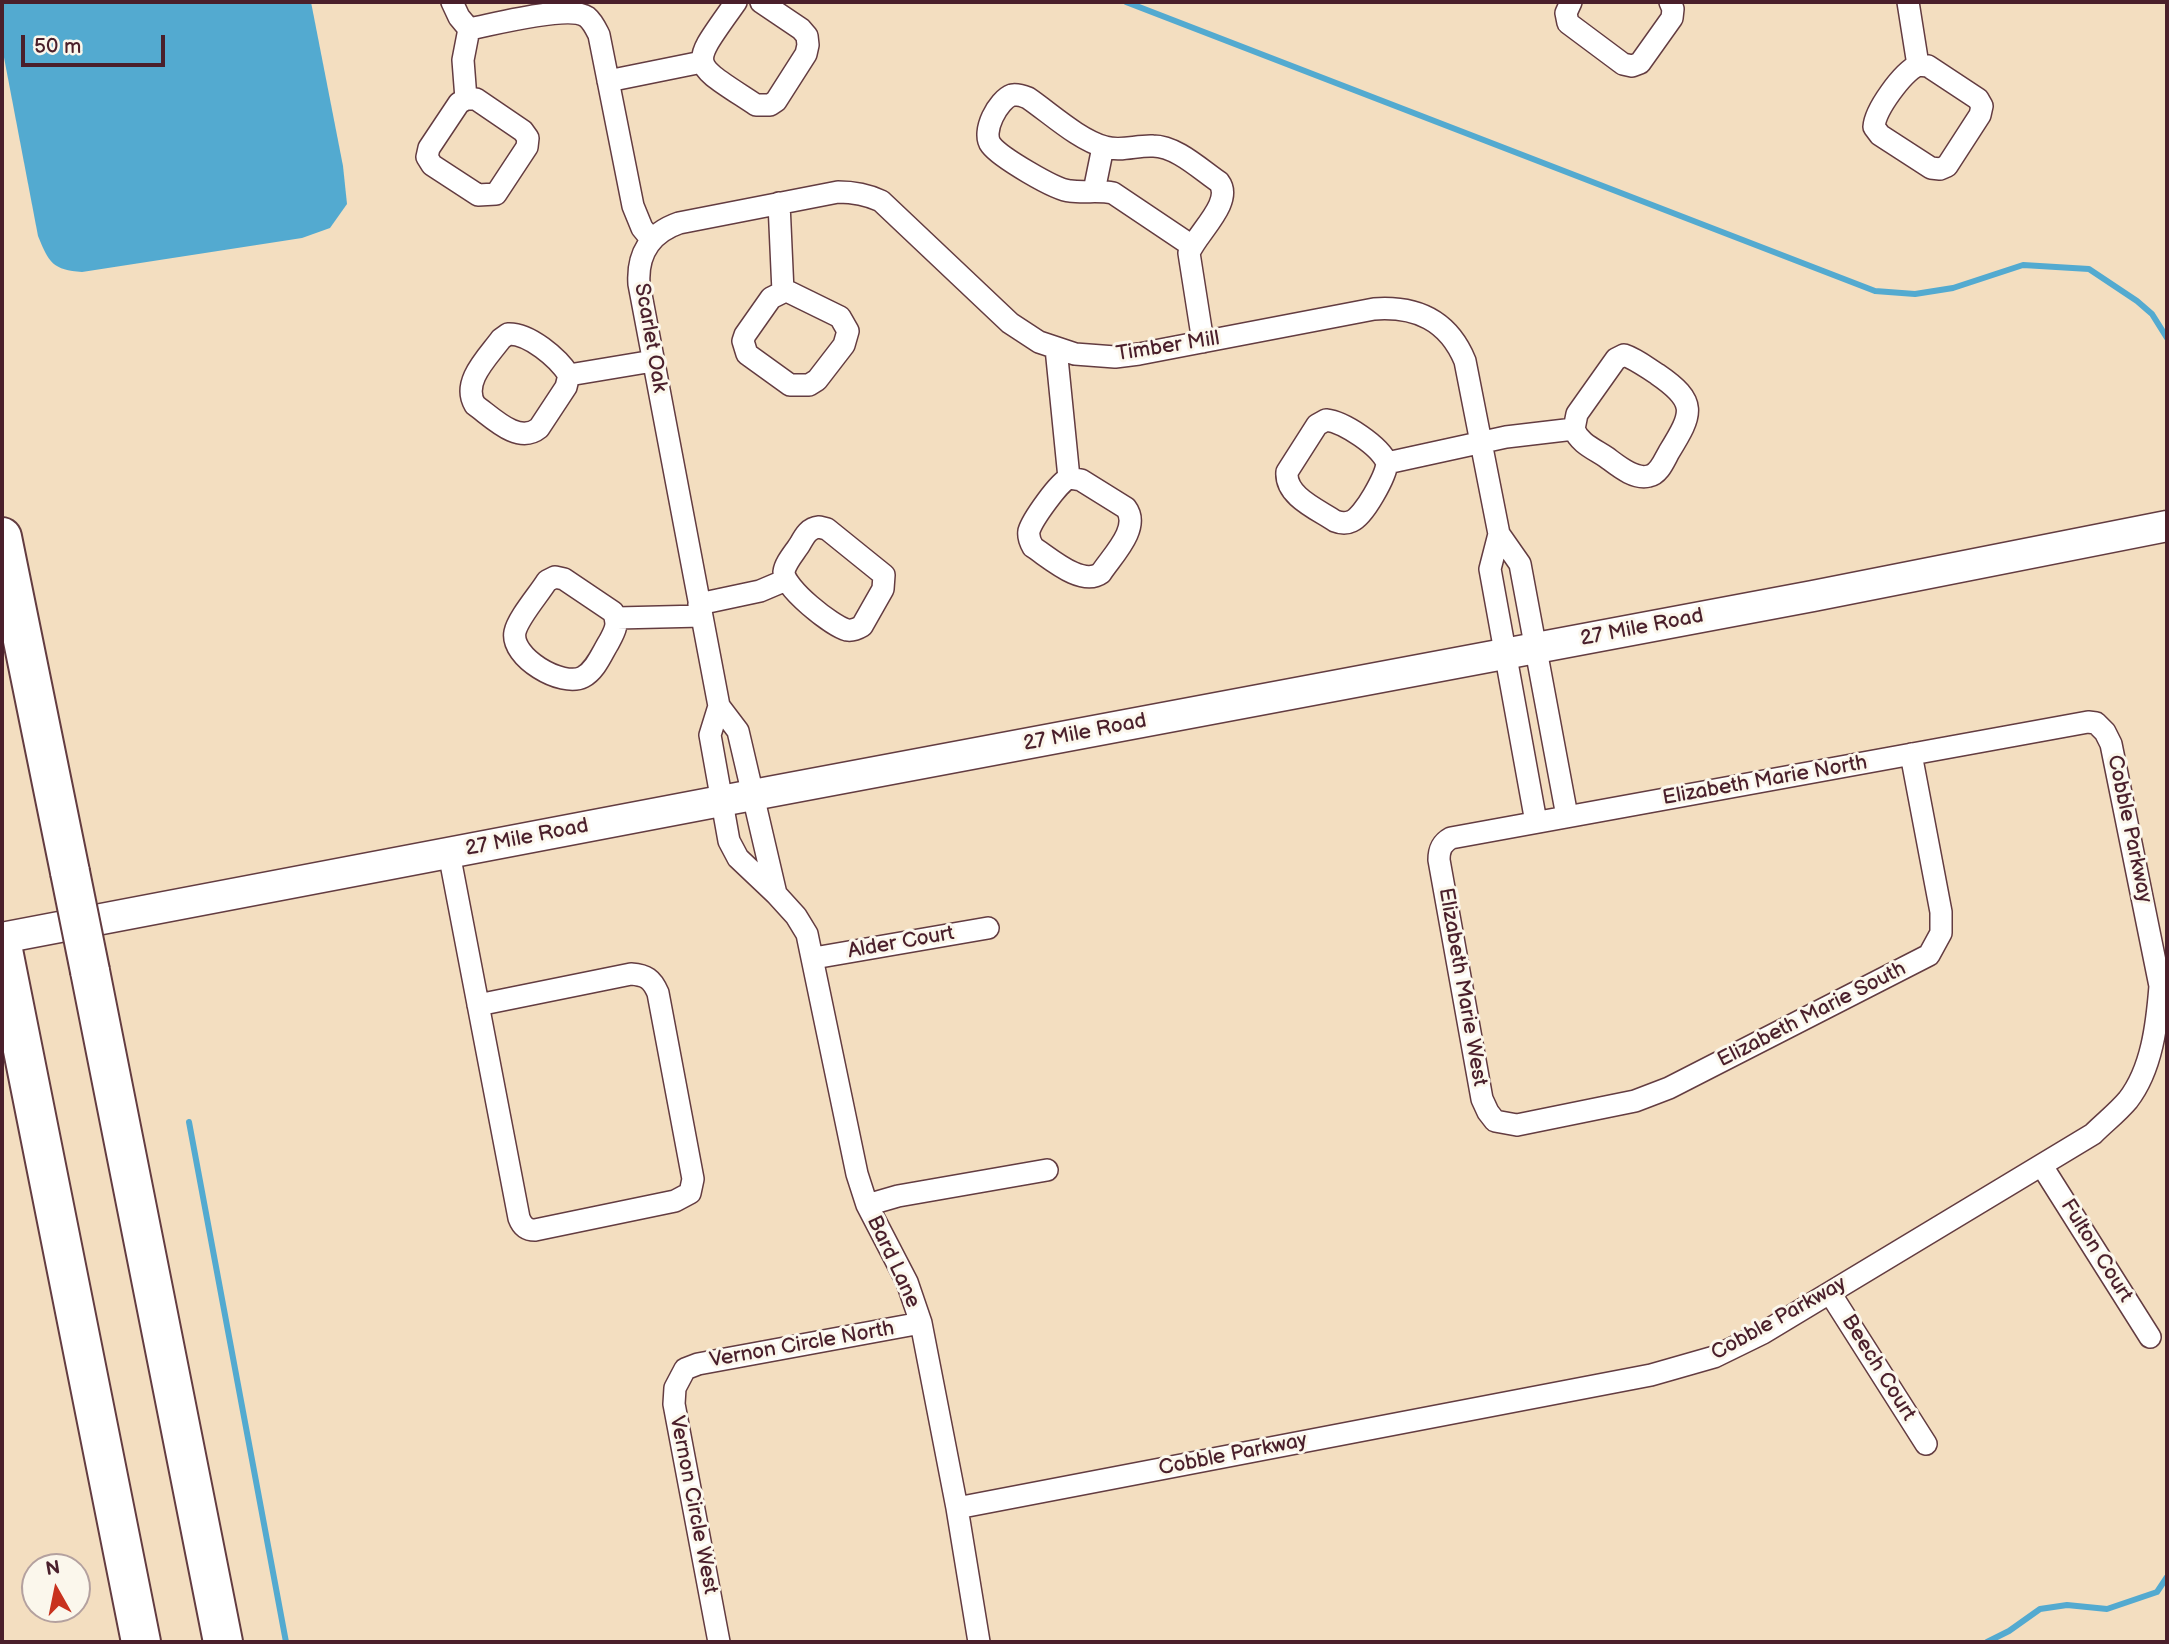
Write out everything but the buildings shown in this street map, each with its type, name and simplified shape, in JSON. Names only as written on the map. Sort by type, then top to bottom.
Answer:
[{"type":"highway","points":[[2,537],[223,1642]]},
{"type":"highway","points":[[2,945],[141,1642]]},
{"type":"street","points":[[452,2],[469,30],[463,60],[466,99]]},
{"type":"street","points":[[736,2],[703,49],[702,62],[709,74],[763,107],[776,101],[806,54],[808,45],[807,36],[801,29],[761,2]]},
{"type":"street","points":[[1571,2],[1566,13],[1568,23],[1623,65],[1632,66],[1640,63],[1672,18],[1673,9],[1670,2]]},
{"type":"street","points":[[1908,2],[1918,65]]},
{"type":"street","points":[[469,30],[558,12],[579,13],[587,18],[599,36],[633,206],[642,228],[651,239]]},
{"type":"street","points":[[608,81],[702,62]]},
{"type":"street","points":[[1918,65],[1928,66],[1978,99],[1982,106],[1980,115],[1947,166],[1940,169],[1931,168],[1880,135],[1874,127],[1875,117],[1908,70],[1918,65]]},
{"type":"street","points":[[1192,246],[1123,199],[1104,191],[1059,190],[991,146],[988,124],[1004,100],[1020,95],[1028,98],[1103,147],[1121,149],[1154,146],[1172,150],[1219,182],[1223,187],[1222,201],[1192,246],[1189,263],[1203,342]]},
{"type":"street","points":[[466,99],[476,99],[523,131],[528,138],[527,147],[496,194],[478,195],[432,165],[427,157],[429,148],[459,103],[466,99]]},
{"type":"street","points":[[1094,191],[1103,147]]},
{"type":"street","name":"Timber Mill","points":[[651,239],[667,227],[679,223],[838,192],[855,192],[881,201],[1024,334],[1056,348],[1094,357],[1115,357],[1203,342],[1374,309],[1399,309],[1421,314],[1436,323],[1458,346],[1469,374],[1499,534],[1520,564],[1567,817]]},
{"type":"street","points":[[779,203],[783,292]]},
{"type":"street","name":"Scarlet Oak","points":[[651,239],[644,249],[638,271],[653,361],[719,706],[738,731],[754,795]]},
{"type":"street","points":[[783,292],[789,292],[840,317],[848,331],[844,345],[817,380],[808,385],[790,385],[755,361],[744,347],[745,335],[771,298],[783,292]]},
{"type":"street","points":[[508,334],[530,341],[547,353],[569,375],[566,387],[533,433],[516,433],[475,405],[471,398],[471,382],[501,339],[508,334]]},
{"type":"street","points":[[1056,348],[1069,478]]},
{"type":"street","points":[[1624,355],[1633,358],[1676,387],[1688,406],[1685,427],[1658,471],[1651,476],[1631,474],[1581,440],[1574,429],[1577,414],[1616,359],[1624,355]]},
{"type":"street","points":[[569,375],[653,361]]},
{"type":"street","points":[[1326,420],[1337,421],[1378,449],[1387,463],[1383,479],[1358,517],[1351,522],[1335,521],[1292,492],[1286,479],[1287,472],[1318,425],[1326,420]]},
{"type":"street","points":[[1387,463],[1506,437],[1574,429]]},
{"type":"street","points":[[1069,478],[1081,480],[1126,508],[1131,514],[1131,528],[1101,573],[1095,577],[1081,577],[1033,547],[1030,542],[1030,528],[1060,484],[1069,478]]},
{"type":"street","name":"27 Mile Road","points":[[2,939],[2167,526]]},
{"type":"street","points":[[819,527],[827,529],[879,569],[885,582],[862,626],[856,630],[848,630],[822,615],[790,587],[786,580],[786,566],[807,532],[819,527]]},
{"type":"street","name":"Timber Mill","points":[[1499,534],[1490,569],[1536,822]]},
{"type":"street","points":[[555,578],[564,579],[613,612],[617,618],[614,632],[592,670],[575,680],[564,680],[543,670],[520,650],[516,642],[516,628],[547,581],[555,578]]},
{"type":"street","points":[[617,618],[701,610],[786,580]]},
{"type":"street","name":"Scarlet Oak","points":[[719,706],[710,735],[721,801]]},
{"type":"street","name":"Elizabeth Marie North","points":[[1439,850],[1445,841],[1451,838],[2088,722],[2096,723]]},
{"type":"street","name":"Cobble Parkway","points":[[957,1508],[1651,1375],[1714,1357],[1763,1333],[2092,1134],[2128,1099],[2147,1063],[2163,1011],[2164,986],[2111,744],[2096,723]]},
{"type":"street","name":"Elizabeth Marie South","points":[[1495,1121],[1517,1125],[1635,1101],[1669,1088],[1929,955],[1941,933],[1941,912],[1911,754]]},
{"type":"street","name":"Bard Lane","points":[[754,795],[776,894]]},
{"type":"street","name":"Bard Lane","points":[[721,801],[729,841],[737,858],[776,894],[796,916],[807,934],[857,1174],[867,1205],[906,1282],[921,1323],[957,1508],[979,1642]]},
{"type":"street","name":"Elizabeth Marie West","points":[[1439,850],[1482,1099],[1495,1121]]},
{"type":"street","points":[[449,853],[478,1005],[522,1225],[535,1230],[675,1201],[690,1194],[693,1179],[658,993],[653,982],[644,975],[631,974],[478,1005]]},
{"type":"street","name":"Alder Court","points":[[814,958],[988,928]]},
{"type":"street","name":"Fulton Court","points":[[2042,1166],[2150,1337]]},
{"type":"street","points":[[867,1205],[898,1196],[1047,1170]]},
{"type":"street","name":"Beech Court","points":[[1830,1293],[1926,1444]]},
{"type":"street","name":"Vernon Circle North","points":[[685,1369],[698,1364],[921,1323]]},
{"type":"street","name":"Vernon Circle West","points":[[685,1369],[675,1388],[674,1405],[719,1642]]},
{"type":"water","points":[[2,2],[311,2],[343,166],[347,204],[330,228],[302,238],[82,272],[58,267],[45,253],[38,236],[2,47]]},
{"type":"waterway","points":[[1126,2],[1875,291],[1915,294],[1953,288],[2023,265],[2089,269],[2152,314],[2167,338]]},
{"type":"waterway","points":[[189,1122],[286,1642]]},
{"type":"waterway","points":[[1987,1642],[2009,1631],[2040,1609],[2067,1605],[2107,1609],[2157,1592],[2167,1577]]}]
